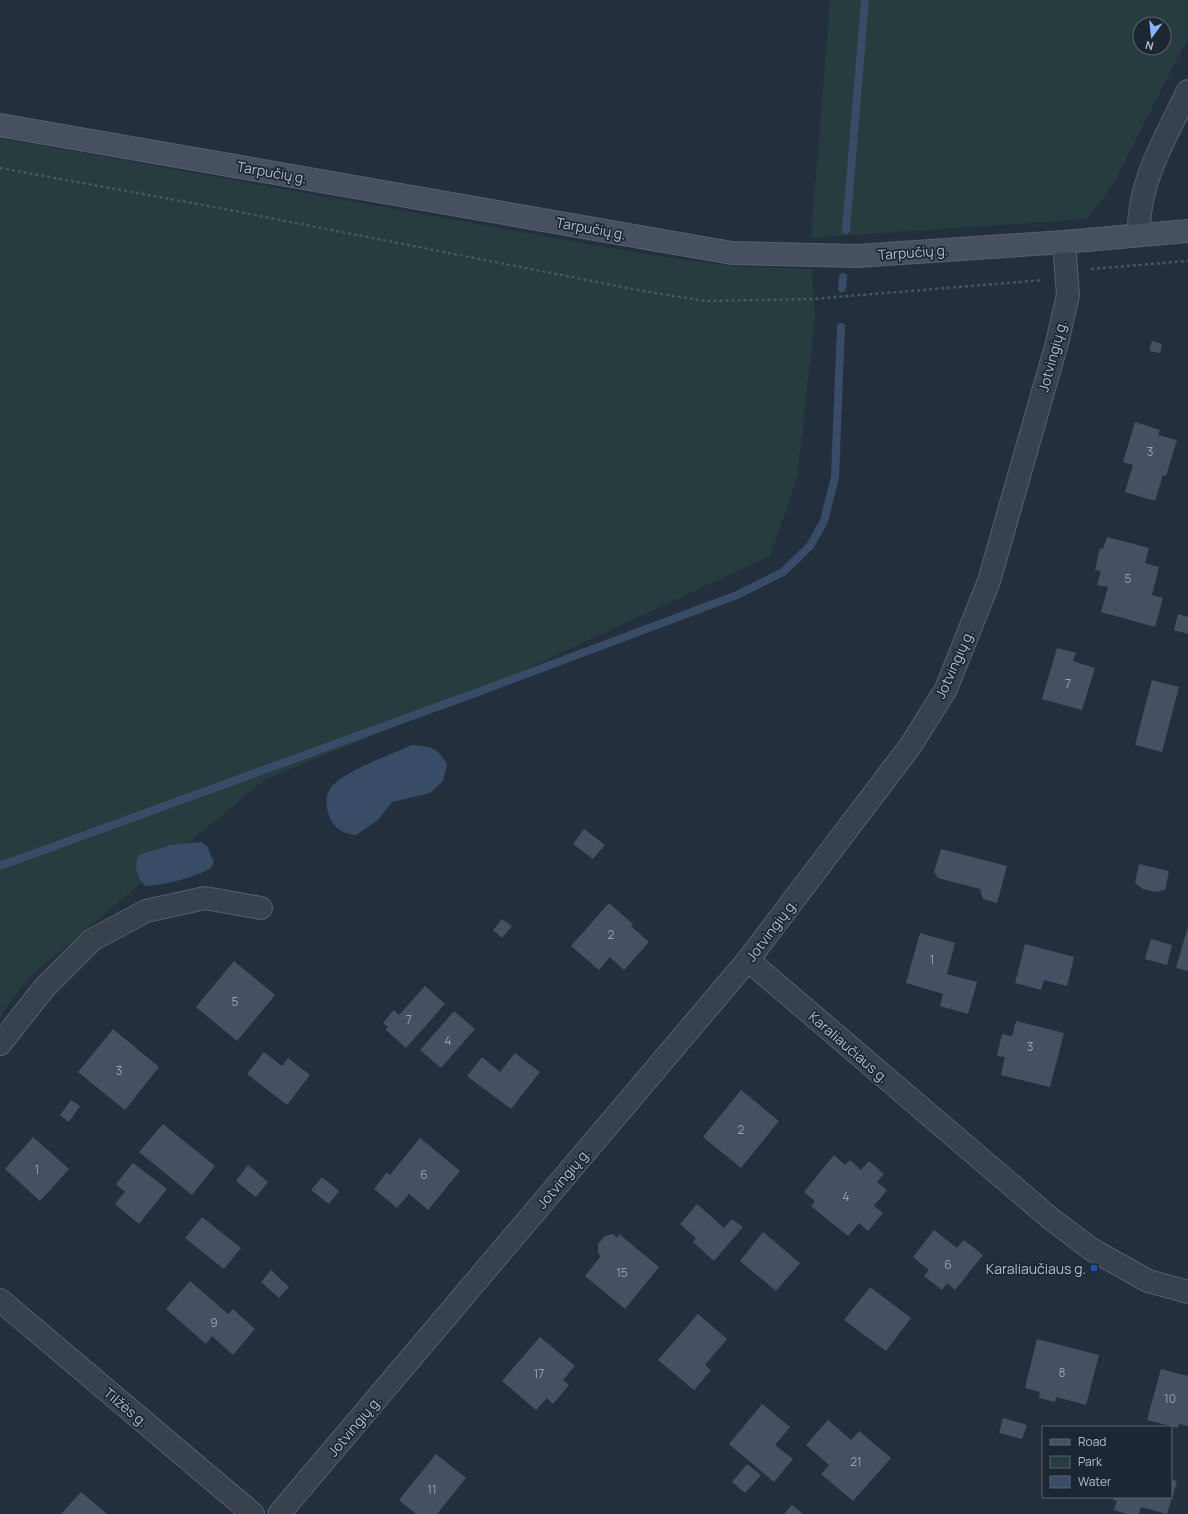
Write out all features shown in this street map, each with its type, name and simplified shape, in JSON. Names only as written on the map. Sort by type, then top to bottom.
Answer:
[{"type":"main road","name":"Tarpučių g.","points":[[0,124],[732,253],[857,256],[1188,232]]},
{"type":"street","points":[[1139,235],[1138,220],[1149,174],[1188,91]]},
{"type":"street","name":"Jotvingių g.","points":[[279,1514],[748,960],[911,745],[946,689],[989,581],[1057,343],[1068,295],[1064,242]]},
{"type":"street","points":[[0,1044],[45,987],[92,940],[146,911],[205,898],[261,908]]},
{"type":"street","name":"Karaliaučiaus g.","points":[[748,960],[1050,1218],[1091,1249],[1148,1281],[1188,1292]]},
{"type":"street","name":"Tilžės g.","points":[[0,1300],[253,1514]]},
{"type":"green space","points":[[830,0],[1188,0],[1188,38],[1112,186],[1087,219],[811,238]]},
{"type":"green space","points":[[0,138],[644,254],[732,266],[812,269],[815,316],[797,479],[770,556],[453,703],[264,780],[28,978],[0,1017]]},
{"type":"water","points":[[412,745],[429,747],[437,751],[444,759],[447,765],[443,781],[430,793],[392,802],[378,820],[356,835],[348,834],[338,828],[330,818],[326,804],[327,794],[334,784],[343,777],[366,765]]},
{"type":"water","points":[[201,842],[207,846],[214,862],[210,869],[186,878],[154,885],[145,886],[140,879],[136,867],[139,855],[171,845]]},
{"type":"building","points":[[1152,341],[1162,344],[1160,353],[1149,351]]},
{"type":"building","points":[[1135,422],[1160,430],[1158,435],[1177,440],[1166,476],[1163,475],[1155,501],[1125,492],[1133,465],[1123,462]]},
{"type":"building","points":[[1107,537],[1149,548],[1145,563],[1159,567],[1152,595],[1163,598],[1155,627],[1101,612],[1108,587],[1097,585],[1101,571],[1095,570],[1100,548],[1103,549]]},
{"type":"building","points":[[1178,614],[1188,617],[1188,634],[1174,630]]},
{"type":"building","points":[[1057,648],[1076,653],[1073,661],[1095,668],[1082,710],[1042,699]]},
{"type":"building","points":[[1152,680],[1179,687],[1162,752],[1135,745]]},
{"type":"building","points":[[584,829],[605,845],[593,859],[573,844]]},
{"type":"building","points":[[941,849],[1007,866],[997,903],[983,899],[980,889],[938,878],[934,872]]},
{"type":"building","points":[[1139,864],[1169,871],[1165,890],[1155,892],[1143,889],[1135,883]]},
{"type":"building","points":[[609,903],[633,924],[631,926],[649,942],[624,970],[610,957],[599,970],[571,946]]},
{"type":"building","points":[[502,919],[512,926],[502,938],[493,930]]},
{"type":"building","points":[[1188,926],[1188,971],[1176,968]]},
{"type":"building","points":[[920,933],[955,943],[947,974],[977,982],[968,1014],[940,1006],[943,994],[906,983]]},
{"type":"building","points":[[1151,939],[1172,945],[1167,965],[1145,959]]},
{"type":"building","points":[[1025,944],[1074,957],[1067,986],[1044,980],[1041,990],[1015,983]]},
{"type":"building","points":[[234,961],[275,995],[237,1041],[196,1007]]},
{"type":"building","points":[[425,986],[445,1004],[406,1048],[386,1030],[388,1027],[383,1023],[394,1010],[399,1015]]},
{"type":"building","points":[[454,1011],[475,1029],[441,1068],[420,1050]]},
{"type":"building","points":[[1016,1021],[1064,1033],[1050,1087],[1001,1075],[1005,1057],[997,1056],[1002,1034],[1012,1036]]},
{"type":"building","points":[[113,1029],[159,1067],[125,1110],[78,1072]]},
{"type":"building","points":[[264,1052],[282,1066],[288,1058],[310,1075],[287,1105],[247,1074]]},
{"type":"building","points":[[515,1053],[540,1072],[511,1109],[467,1076],[482,1057],[500,1072]]},
{"type":"building","points":[[741,1090],[779,1121],[741,1168],[703,1137]]},
{"type":"building","points":[[71,1100],[80,1106],[69,1122],[60,1115]]},
{"type":"building","points":[[163,1124],[215,1166],[192,1195],[139,1152]]},
{"type":"building","points":[[33,1137],[69,1169],[40,1201],[5,1169]]},
{"type":"building","points":[[420,1138],[460,1171],[428,1210],[409,1194],[397,1208],[374,1189],[387,1172],[390,1175]]},
{"type":"building","points":[[834,1155],[845,1165],[850,1160],[861,1170],[869,1161],[884,1174],[877,1182],[887,1190],[874,1206],[883,1213],[868,1231],[859,1223],[848,1236],[811,1206],[815,1201],[804,1192]]},
{"type":"building","points":[[133,1163],[167,1189],[139,1224],[115,1204],[125,1192],[116,1184]]},
{"type":"building","points":[[248,1165],[268,1182],[256,1197],[236,1181]]},
{"type":"building","points":[[322,1177],[339,1191],[329,1204],[311,1190]]},
{"type":"building","points":[[697,1204],[724,1228],[732,1219],[743,1227],[714,1261],[693,1242],[696,1238],[680,1224]]},
{"type":"building","points":[[202,1217],[241,1248],[224,1269],[185,1238]]},
{"type":"building","points":[[934,1230],[957,1248],[964,1240],[983,1255],[955,1290],[947,1283],[942,1290],[924,1276],[929,1270],[913,1257]]},
{"type":"building","points":[[763,1232],[800,1263],[776,1291],[740,1261]]},
{"type":"building","points":[[613,1234],[617,1238],[619,1234],[659,1267],[625,1309],[585,1276],[601,1256],[598,1253],[598,1244],[605,1236]]},
{"type":"building","points":[[271,1270],[289,1287],[279,1298],[261,1282]]},
{"type":"building","points":[[190,1281],[228,1314],[233,1309],[255,1329],[233,1355],[212,1336],[206,1344],[166,1309]]},
{"type":"building","points":[[870,1287],[911,1318],[886,1351],[844,1320]]},
{"type":"building","points":[[698,1314],[727,1339],[705,1365],[711,1370],[694,1390],[658,1360]]},
{"type":"building","points":[[540,1337],[575,1366],[563,1380],[569,1385],[553,1404],[547,1398],[536,1410],[502,1381]]},
{"type":"building","points":[[1037,1339],[1099,1355],[1086,1405],[1056,1397],[1055,1402],[1039,1398],[1040,1392],[1025,1388]]},
{"type":"building","points":[[1161,1369],[1188,1376],[1188,1426],[1179,1424],[1178,1428],[1147,1420]]},
{"type":"building","points":[[762,1404],[790,1427],[775,1445],[793,1459],[774,1482],[729,1444]]},
{"type":"building","points":[[1003,1418],[1027,1425],[1022,1439],[999,1433]]},
{"type":"building","points":[[828,1420],[851,1440],[859,1431],[891,1458],[853,1501],[821,1474],[829,1465],[806,1445]]},
{"type":"building","points":[[436,1454],[466,1478],[437,1514],[416,1514],[399,1500]]},
{"type":"building","points":[[747,1464],[761,1475],[745,1493],[732,1482]]},
{"type":"building","points":[[1172,1479],[1177,1481],[1172,1498]]},
{"type":"building","points":[[81,1492],[107,1514],[61,1514]]},
{"type":"building","points":[[1114,1498],[1172,1498],[1167,1514],[1141,1507],[1139,1514],[1127,1514],[1114,1510],[1117,1501],[1113,1500]]},
{"type":"building","points":[[792,1505],[803,1514],[784,1514]]},
{"type":"waterway","points":[[846,230],[865,0]]},
{"type":"waterway","points":[[842,288],[843,277]]},
{"type":"waterway","points":[[0,866],[478,692],[737,595],[783,572],[810,546],[824,521],[835,477],[841,327]]},
{"type":"place","name":"Karaliaučiaus g.","points":[[1094,1268]]}]
